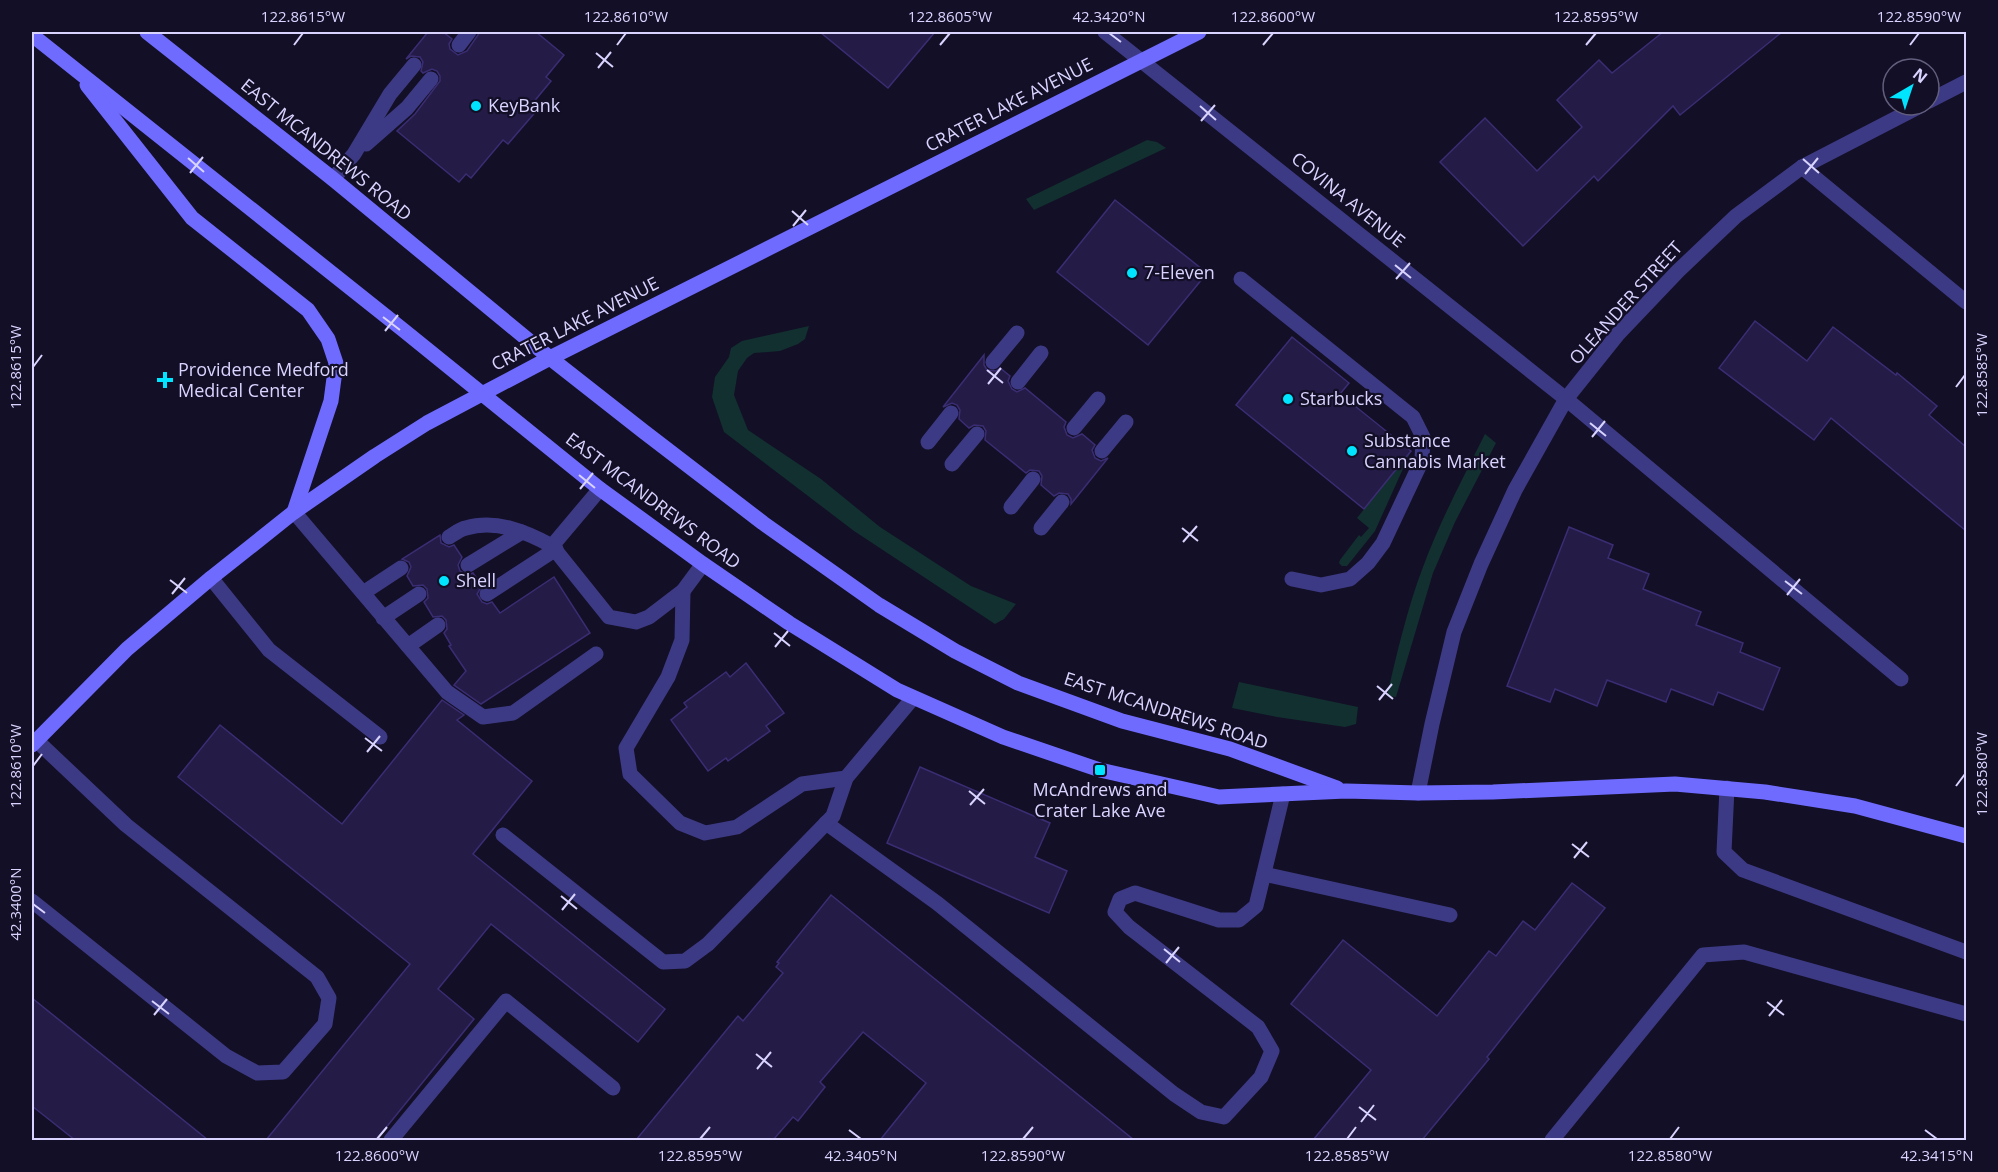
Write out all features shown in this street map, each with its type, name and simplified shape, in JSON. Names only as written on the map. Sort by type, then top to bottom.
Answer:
[{"type":"main road","name":"EAST MCANDREWS ROAD","points":[[147,32],[333,179],[550,358],[763,523],[879,606],[955,651],[1018,682],[1122,721],[1230,749],[1346,791]]},
{"type":"main road","name":"CRATER LAKE AVENUE","points":[[34,743],[127,649],[211,578],[294,512],[427,423],[550,358],[1198,32]]},
{"type":"main road","name":"EAST MCANDREWS ROAD","points":[[32,35],[600,489],[703,564],[897,690],[1003,737],[1100,770],[1219,797],[1346,791],[1418,794],[1675,784],[1765,792],[1855,806],[1966,836]]},
{"type":"main road","points":[[70,64],[192,218],[309,310],[328,339],[336,363],[331,401],[294,512]]},
{"type":"street","points":[[459,45],[469,32]]},
{"type":"street","name":"COVINA AVENUE","points":[[1106,32],[1566,399],[1901,680]]},
{"type":"street","points":[[333,179],[354,154],[390,94],[414,65]]},
{"type":"street","points":[[354,154],[408,108],[430,79]]},
{"type":"street","points":[[1941,95],[1966,82]]},
{"type":"street","name":"OLEANDER STREET","points":[[1418,794],[1454,632],[1481,564],[1515,490],[1566,399],[1618,334],[1678,271],[1736,216],[1802,167],[1899,117]]},
{"type":"street","points":[[1802,167],[1966,302]]},
{"type":"street","points":[[1241,279],[1413,417],[1424,437],[1422,460],[1383,543],[1368,563],[1350,579],[1321,585],[1292,579]]},
{"type":"street","points":[[993,362],[1017,333]]},
{"type":"street","points":[[1018,382],[1041,353]]},
{"type":"street","points":[[1074,428],[1098,399]]},
{"type":"street","points":[[928,442],[951,413]]},
{"type":"street","points":[[1102,451],[1126,422]]},
{"type":"street","points":[[952,464],[977,434]]},
{"type":"street","points":[[1011,507],[1033,479]]},
{"type":"street","points":[[487,594],[554,548],[600,489]]},
{"type":"street","points":[[1041,528],[1062,502]]},
{"type":"street","points":[[294,512],[447,692],[483,717],[513,713],[596,654]]},
{"type":"street","points":[[449,537],[464,528],[489,524],[529,533],[554,548],[609,617],[636,622],[649,617],[683,591],[703,564]]},
{"type":"street","points":[[468,565],[522,532]]},
{"type":"street","points":[[363,593],[401,568]]},
{"type":"street","points":[[211,578],[269,650],[380,737]]},
{"type":"street","points":[[683,591],[682,640],[668,677],[626,748],[630,774],[680,823],[705,833],[737,827],[802,784],[846,778]]},
{"type":"street","points":[[383,618],[419,594]]},
{"type":"street","points":[[408,645],[438,625]]},
{"type":"street","points":[[503,835],[663,962],[685,961],[708,944],[833,816],[846,778],[913,698]]},
{"type":"street","points":[[32,901],[226,1056],[257,1073],[283,1072],[325,1024],[329,998],[317,977],[126,825],[34,743]]},
{"type":"street","points":[[1727,788],[1724,852],[1743,870],[1966,952]]},
{"type":"street","points":[[826,823],[937,903],[1174,1094],[1201,1112],[1224,1117],[1261,1077],[1272,1051],[1258,1027],[1129,927],[1115,912],[1120,899],[1135,893],[1219,920],[1239,920],[1256,906],[1283,794]]},
{"type":"street","points":[[1264,874],[1450,915]]},
{"type":"street","points":[[1552,1140],[1703,955],[1744,952],[1966,1014]]},
{"type":"street","points":[[391,1140],[507,1001],[613,1088]]},
{"type":"green space","points":[[1147,140],[1157,142],[1166,148],[1034,210],[1026,199]]},
{"type":"green space","points":[[809,326],[805,339],[798,344],[780,351],[754,353],[747,358],[738,371],[734,395],[748,430],[821,479],[880,527],[971,586],[1016,604],[1004,619],[995,624],[854,531],[724,432],[712,397],[715,377],[729,357],[731,348],[742,341]]},
{"type":"green space","points":[[1485,434],[1496,443],[1455,522],[1433,573],[1396,697],[1387,696],[1417,583],[1444,516]]},
{"type":"green space","points":[[1411,451],[1375,531],[1347,566],[1342,566],[1339,563],[1340,560],[1359,535],[1361,537],[1369,528],[1357,518]]},
{"type":"green space","points":[[1239,682],[1358,707],[1356,724],[1345,727],[1232,708]]},
{"type":"building","name":"KeyBank","points":[[428,32],[443,32],[452,39],[449,44],[450,49],[458,55],[467,51],[480,32],[536,32],[564,55],[546,77],[551,81],[532,104],[538,109],[508,144],[503,140],[471,178],[466,174],[459,182],[397,131],[415,114],[440,81],[437,71],[432,69],[423,73],[421,71],[423,62],[420,57],[411,56],[406,59]]},
{"type":"building","points":[[820,32],[935,32],[888,88]]},
{"type":"building","points":[[1663,32],[1782,32],[1680,115],[1673,106],[1598,181],[1594,176],[1523,246],[1440,162],[1485,118],[1537,171],[1582,127],[1557,100],[1599,60],[1612,73]]},
{"type":"building","points":[[1115,200],[1207,273],[1148,345],[1057,272]]},
{"type":"building","points":[[1755,321],[1807,361],[1833,327],[1896,375],[1897,373],[1937,406],[1929,415],[1966,447],[1966,531],[1831,418],[1814,440],[1719,368]]},
{"type":"building","points":[[1292,337],[1349,383],[1340,394],[1411,451],[1364,509],[1236,405]]},
{"type":"building","points":[[984,355],[984,365],[987,370],[996,371],[1000,368],[1010,376],[1008,381],[1012,389],[1017,392],[1025,388],[1066,422],[1064,427],[1067,435],[1073,438],[1082,434],[1095,445],[1092,450],[1095,458],[1101,461],[1108,458],[1071,504],[1068,494],[1059,493],[1054,496],[1041,485],[1042,476],[1039,471],[1030,470],[1026,473],[985,440],[986,431],[983,426],[974,425],[969,428],[959,419],[960,410],[957,405],[952,403],[943,407]]},
{"type":"building","points":[[1569,527],[1613,545],[1608,558],[1649,574],[1643,589],[1701,612],[1696,625],[1743,643],[1740,652],[1780,668],[1763,710],[1718,692],[1713,705],[1671,689],[1666,702],[1607,680],[1597,706],[1555,689],[1550,702],[1507,686]]},
{"type":"building","points":[[440,535],[441,543],[449,547],[454,545],[462,557],[458,565],[460,571],[468,575],[473,573],[482,586],[477,594],[482,602],[487,604],[492,602],[500,613],[554,577],[590,633],[481,704],[454,685],[466,671],[449,646],[451,645],[444,633],[447,629],[446,620],[442,616],[433,617],[424,602],[428,598],[427,589],[423,585],[413,586],[407,576],[411,567],[409,562],[402,559]]},
{"type":"building","points":[[746,663],[784,713],[766,726],[770,731],[728,761],[726,758],[708,771],[671,720],[687,707],[684,703],[726,672],[730,677]]},
{"type":"building","points":[[442,700],[464,715],[457,720],[532,781],[473,854],[665,1009],[638,1042],[491,924],[438,989],[474,1019],[376,1140],[266,1140],[410,964],[178,777],[220,725],[342,824]]},
{"type":"building","points":[[920,767],[1050,823],[1035,857],[1067,871],[1049,913],[887,843]]},
{"type":"building","points":[[1572,883],[1605,908],[1487,1057],[1489,1059],[1422,1140],[1313,1140],[1371,1070],[1291,1004],[1343,940],[1437,1016],[1489,951],[1496,956],[1523,921],[1535,930]]},
{"type":"building","points":[[831,895],[1134,1140],[880,1140],[926,1083],[863,1032],[820,1082],[825,1087],[798,1121],[793,1117],[773,1140],[636,1140],[738,1016],[743,1021],[783,973],[776,967],[779,963],[777,962]]},
{"type":"building","points":[[32,998],[208,1140],[75,1140],[32,1106]]},
{"type":"place","name":"KeyBank","points":[[476,106]]},
{"type":"place","name":"7-Eleven","points":[[1132,273]]},
{"type":"place","name":"Providence Medford Medical Center","points":[[165,380]]},
{"type":"place","name":"Starbucks","points":[[1288,399]]},
{"type":"place","name":"Substance Cannabis Market","points":[[1352,451]]},
{"type":"place","name":"Shell","points":[[444,581]]},
{"type":"place","name":"McAndrews and Crater Lake Ave","points":[[1100,770]]}]
